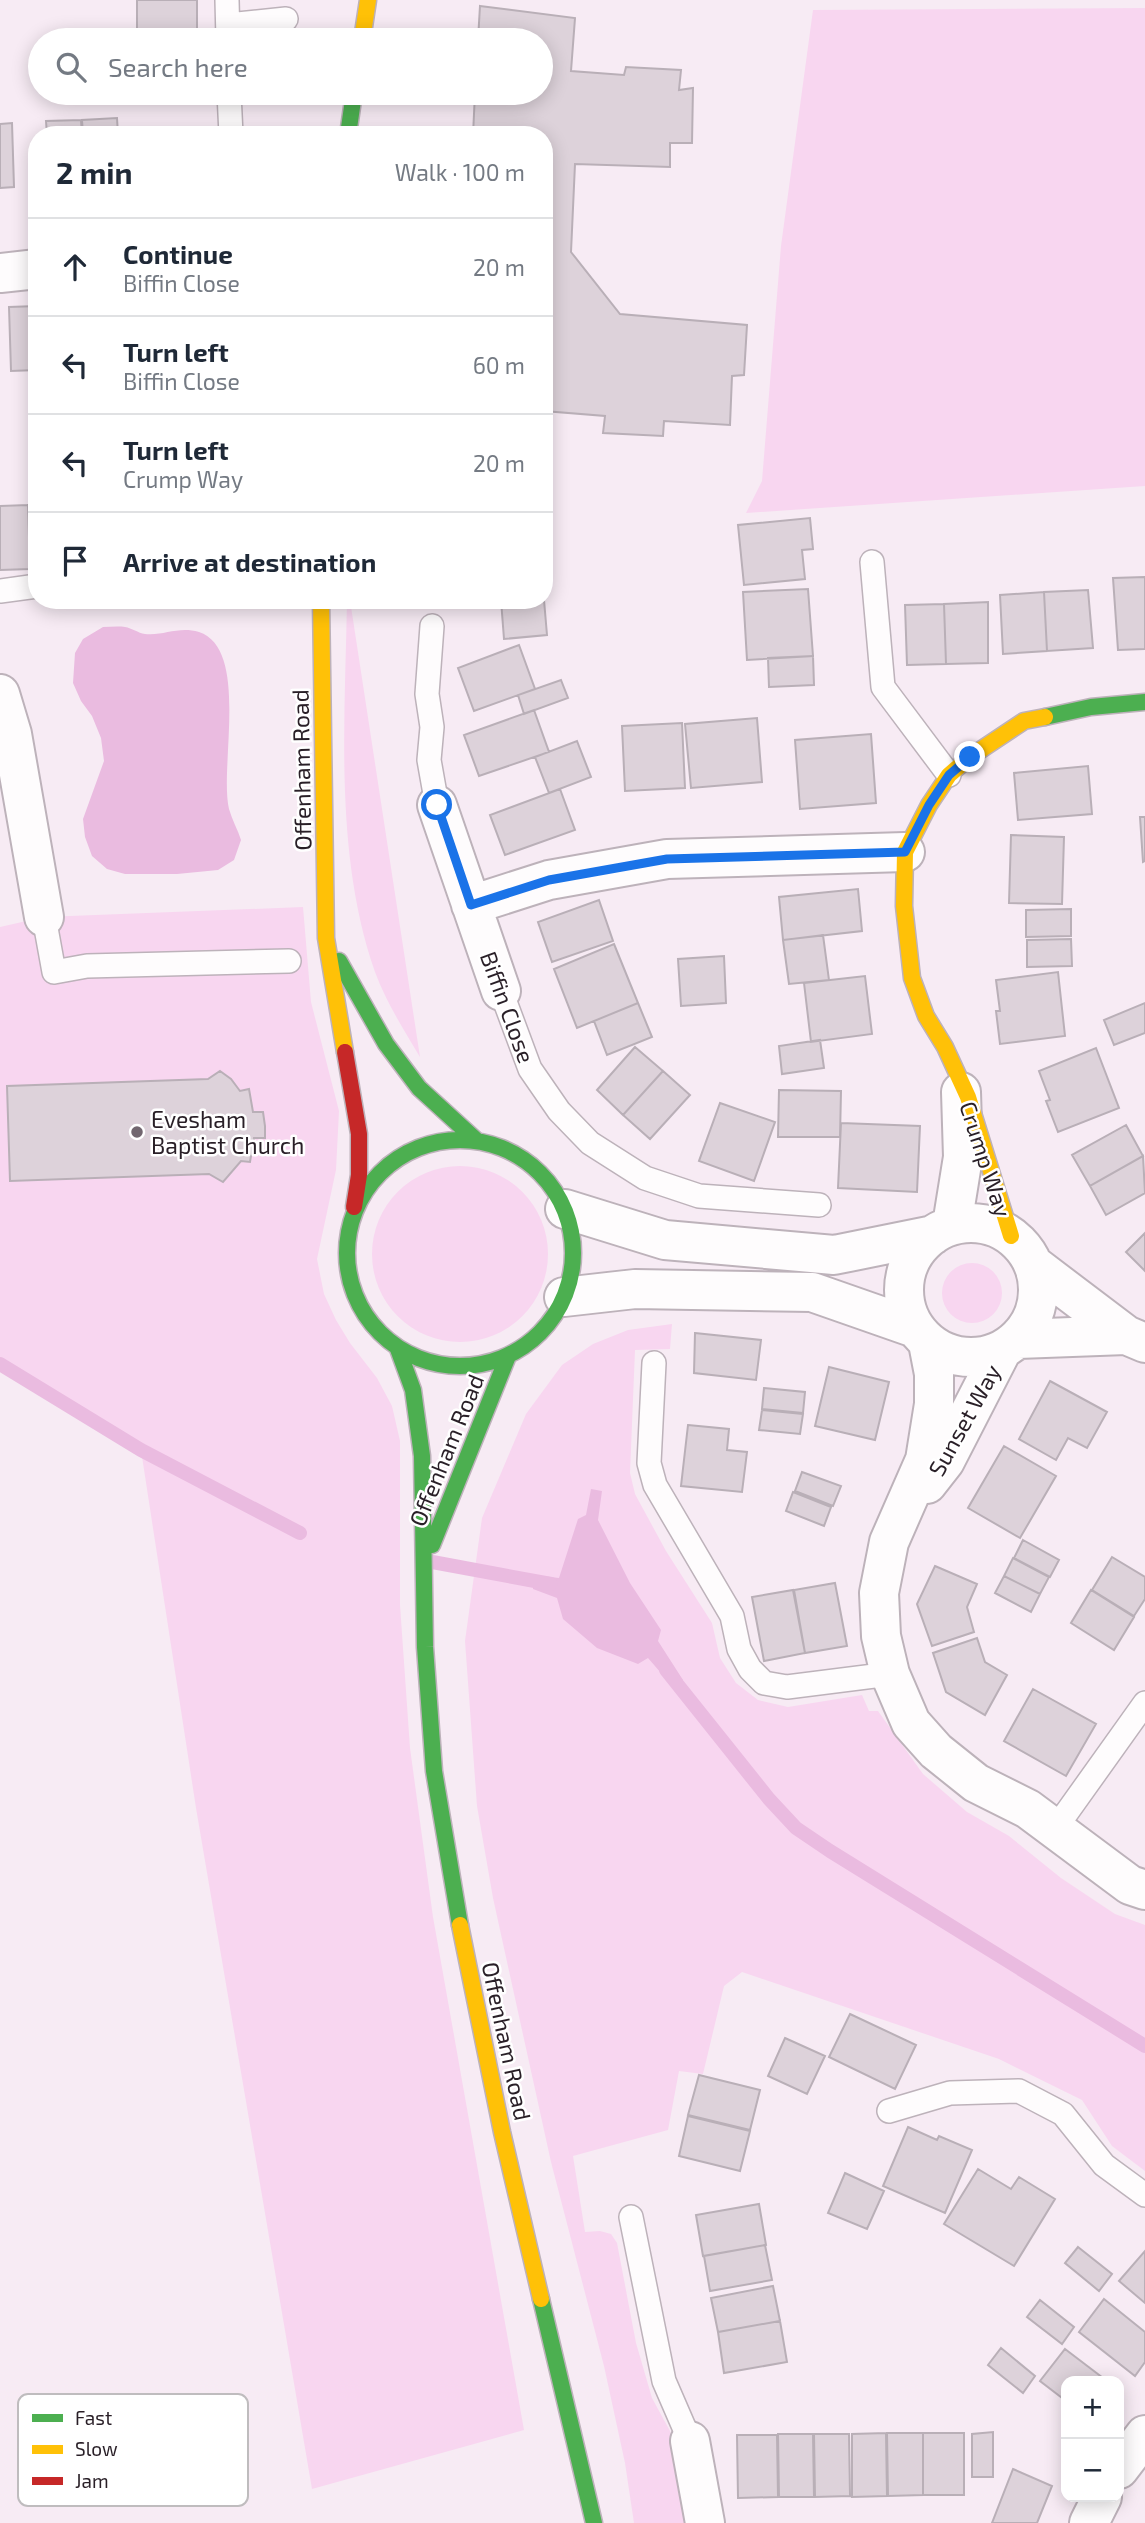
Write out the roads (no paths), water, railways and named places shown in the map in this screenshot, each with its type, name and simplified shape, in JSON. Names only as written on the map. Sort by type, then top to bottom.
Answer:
[{"type":"main road","points":[[364,28],[368,0]]},
{"type":"main road","points":[[349,126],[352,105]]},
{"type":"main road","name":"Offenham Road","points":[[321,609],[326,938],[359,1134],[359,1175],[353,1215]]},
{"type":"main road","name":"Crump Way","points":[[1011,1236],[968,1097],[945,1047],[926,1016],[912,978],[904,906],[905,852],[929,805],[949,775],[970,757],[1024,721],[1091,707],[1145,702]]},
{"type":"main road","name":"Offenham Road","points":[[326,938],[386,1044],[419,1088],[477,1141]]},
{"type":"main road","points":[[438,1141],[477,1141],[505,1149],[530,1164],[551,1184],[565,1209],[573,1239],[572,1269],[564,1297],[551,1321],[532,1341],[508,1356],[472,1366],[433,1364],[398,1349],[370,1323],[352,1290],[346,1252],[353,1215],[373,1181],[402,1155],[438,1141]]},
{"type":"main road","name":"Offenham Road","points":[[398,1349],[413,1390],[422,1456],[425,1647],[434,1771],[451,1884],[502,2132],[594,2523]]},
{"type":"main road","name":"Offenham Road","points":[[425,1561],[508,1356]]},
{"type":"street","points":[[0,273],[28,270]]},
{"type":"street","points":[[0,694],[12,734],[44,917]]},
{"type":"street","name":"Biffin Close","points":[[437,805],[501,992]]},
{"type":"street","points":[[471,905],[549,880],[667,859],[905,852]]},
{"type":"street","name":"Crump Way","points":[[942,1230],[963,1157],[960,1082]]},
{"type":"street","points":[[564,1297],[635,1289],[811,1292],[921,1336],[945,1353],[964,1358],[984,1357],[1010,1345],[1031,1324],[1038,1305],[1039,1285],[1035,1266],[1025,1249],[1011,1236],[993,1226],[972,1223],[834,1255],[665,1240],[565,1209]]},
{"type":"street","points":[[921,1336],[906,1309],[904,1288],[908,1268],[918,1249],[942,1230]]},
{"type":"street","points":[[1035,1266],[1135,1339]]},
{"type":"street","name":"Sunset Way","points":[[921,1336],[934,1374],[934,1404],[925,1460],[889,1542],[879,1593],[881,1636],[890,1674],[911,1723],[936,1751],[976,1783],[1028,1809],[1130,1885],[1145,1890]]},
{"type":"street","points":[[1010,1345],[1135,1339]]},
{"type":"street","name":"Sunset Way","points":[[898,1521],[945,1461],[1010,1345]]},
{"type":"street","points":[[1124,2462],[1145,2435]]},
{"type":"street","points":[[690,2441],[705,2523]]},
{"type":"street","points":[[1089,2523],[1100,2502]]},
{"type":"lane","points":[[227,0],[228,28]]},
{"type":"lane","points":[[249,28],[286,19]]},
{"type":"lane","points":[[230,105],[231,126]]},
{"type":"lane","points":[[873,562],[883,687],[949,775]]},
{"type":"lane","points":[[0,590],[28,587]]},
{"type":"lane","name":"Biffin Close","points":[[432,626],[427,694],[432,727],[429,760],[437,805]]},
{"type":"lane","points":[[44,917],[54,972],[87,966],[289,961]]},
{"type":"lane","name":"Biffin Close","points":[[501,992],[530,1069],[559,1111],[590,1143],[645,1178],[699,1196],[819,1205]]},
{"type":"lane","points":[[654,1363],[649,1464],[655,1485],[732,1616],[738,1649],[750,1669],[764,1683],[787,1687],[890,1674]]},
{"type":"lane","points":[[1055,1829],[1145,1703]]},
{"type":"lane","points":[[889,2111],[950,2093],[1019,2091],[1063,2114],[1104,2165],[1145,2196]]},
{"type":"lane","points":[[631,2217],[664,2381],[690,2441]]},
{"type":"waterway","points":[[0,1364],[141,1450],[300,1533]]},
{"type":"waterway","points":[[427,1561],[551,1584]]},
{"type":"waterway","points":[[666,1670],[769,1799],[796,1828],[1145,2046]]},
{"type":"place","name":"Evesham Baptist Church","points":[[137,1132]]}]
